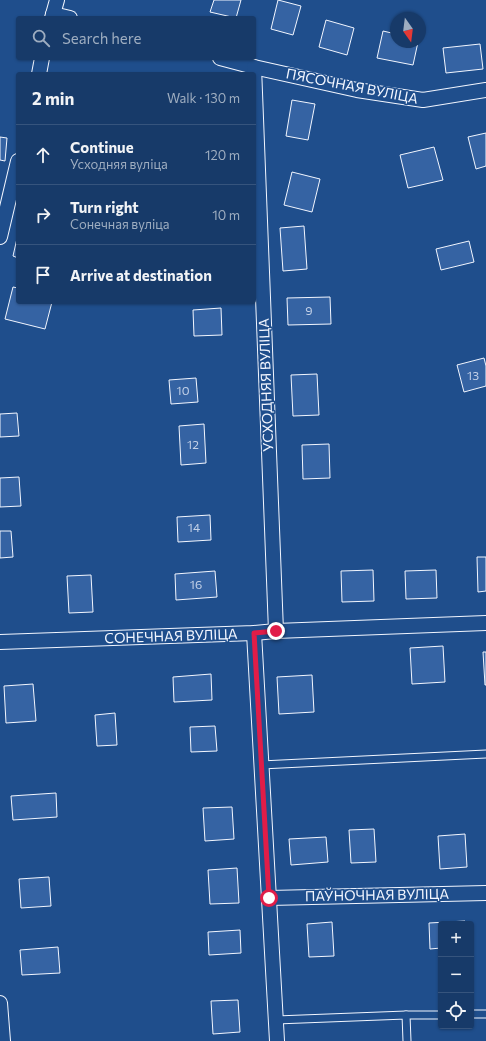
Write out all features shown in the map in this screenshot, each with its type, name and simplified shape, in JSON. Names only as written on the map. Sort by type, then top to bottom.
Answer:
[{"type":"street","points":[[54,10],[66,16]]},
{"type":"street","points":[[39,72],[42,60]]},
{"type":"street","name":"ПЯСОЧНАЯ ВУЛІЦА","points":[[228,60],[356,90],[423,100],[486,90]]},
{"type":"street","name":"УСХОДНЯЯ ВУЛІЦА","points":[[254,67],[254,72]]},
{"type":"street","name":"УСХОДНЯЯ ВУЛІЦА","points":[[256,118],[276,631]]},
{"type":"street","points":[[0,237],[16,169]]},
{"type":"street","name":"СОНЕЧНАЯ ВУЛІЦА","points":[[0,642],[486,623]]},
{"type":"street","points":[[254,633],[277,1041]]},
{"type":"street","name":"ПАЎНОЧНАЯ ВУЛІЦА","points":[[269,898],[486,893]]},
{"type":"street","points":[[0,1003],[3,1041]]},
{"type":"lane","points":[[261,765],[486,754]]},
{"type":"lane","points":[[474,1014],[486,1014]]},
{"type":"lane","points":[[276,1020],[438,1015]]},
{"type":"lane","points":[[406,1016],[407,1041]]},
{"type":"building","points":[[214,0],[241,0],[237,16],[227,16],[210,12]]},
{"type":"building","points":[[278,0],[301,6],[293,35],[271,29]]},
{"type":"building","points":[[326,20],[354,28],[347,55],[319,47]]},
{"type":"building","points":[[383,31],[390,33],[390,48],[417,48],[413,65],[377,58]]},
{"type":"building","points":[[480,44],[483,69],[446,73],[443,48]]},
{"type":"building","points":[[292,100],[315,104],[308,140],[286,136]]},
{"type":"building","points":[[486,133],[486,166],[476,169],[468,137]]},
{"type":"building","points":[[0,137],[7,138],[5,161],[0,160]]},
{"type":"building","points":[[434,147],[443,180],[408,188],[400,155]]},
{"type":"building","points":[[292,172],[320,179],[312,212],[284,205]]},
{"type":"building","points":[[304,226],[307,269],[283,271],[280,228]]},
{"type":"building","points":[[469,241],[474,262],[441,270],[436,249]]},
{"type":"building","points":[[16,243],[16,257],[13,256]]},
{"type":"building","points":[[13,287],[16,288],[16,304],[51,304],[45,329],[5,319]]},
{"type":"building","points":[[330,297],[331,324],[288,325],[287,298]]},
{"type":"building","points":[[221,308],[222,335],[194,336],[193,310]]},
{"type":"building","points":[[484,358],[486,366],[486,386],[464,392],[457,365]]},
{"type":"building","points":[[317,374],[319,415],[293,416],[291,375]]},
{"type":"building","points":[[196,378],[198,402],[171,404],[169,380]]},
{"type":"building","points":[[17,413],[19,436],[0,437],[0,414]]},
{"type":"building","points":[[204,424],[206,463],[181,465],[179,426]]},
{"type":"building","points":[[329,444],[330,478],[303,479],[302,445]]},
{"type":"building","points":[[19,477],[21,506],[0,507],[0,478]]},
{"type":"building","points":[[210,515],[211,540],[178,542],[177,517]]},
{"type":"building","points":[[0,531],[11,531],[13,557],[0,558]]},
{"type":"building","points":[[477,557],[486,557],[486,591],[478,592]]},
{"type":"building","points":[[373,570],[374,601],[342,602],[341,571]]},
{"type":"building","points":[[436,570],[437,598],[406,599],[405,571]]},
{"type":"building","points":[[215,571],[217,597],[176,600],[175,574]]},
{"type":"building","points":[[91,575],[93,612],[69,613],[67,576]]},
{"type":"building","points":[[443,646],[445,682],[412,684],[410,648]]},
{"type":"building","points":[[483,652],[486,652],[486,685],[485,685]]},
{"type":"building","points":[[211,674],[212,700],[174,702],[173,677]]},
{"type":"building","points":[[312,675],[314,712],[279,714],[277,677]]},
{"type":"building","points":[[33,684],[36,721],[6,723],[4,686]]},
{"type":"building","points":[[115,713],[117,745],[97,746],[95,715]]},
{"type":"building","points":[[215,726],[217,751],[191,752],[190,727]]},
{"type":"building","points":[[56,793],[57,817],[13,820],[11,796]]},
{"type":"building","points":[[232,807],[234,839],[205,841],[203,808]]},
{"type":"building","points":[[374,829],[376,862],[351,863],[349,830]]},
{"type":"building","points":[[465,834],[467,867],[440,869],[438,836]]},
{"type":"building","points":[[326,837],[328,862],[291,865],[289,839]]},
{"type":"building","points":[[237,868],[239,903],[210,904],[208,870]]},
{"type":"building","points":[[49,877],[51,906],[21,908],[19,879]]},
{"type":"building","points":[[332,922],[334,956],[309,957],[307,924]]},
{"type":"building","points":[[438,922],[438,948],[430,949],[429,923]]},
{"type":"building","points":[[240,930],[241,953],[209,955],[208,932]]},
{"type":"building","points":[[58,947],[60,973],[22,975],[20,950]]},
{"type":"building","points":[[238,1000],[240,1032],[213,1034],[211,1001]]},
{"type":"route","points":[[269,898],[254,633],[276,631]]}]
